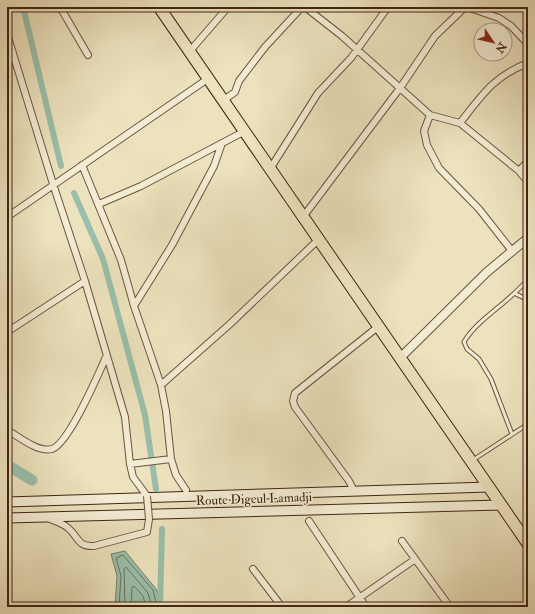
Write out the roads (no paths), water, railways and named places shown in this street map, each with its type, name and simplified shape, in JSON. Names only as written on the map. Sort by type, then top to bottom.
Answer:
[{"type":"highway","points":[[159,7],[528,544]]},
{"type":"main road","name":"Route Digeul Lamadji","points":[[7,502],[489,487]]},
{"type":"main road","name":"Route Digeul Lamadji","points":[[7,518],[501,505]]},
{"type":"street","points":[[60,7],[88,55]]},
{"type":"street","points":[[190,51],[228,7]]},
{"type":"street","points":[[224,100],[235,92],[239,81],[265,47],[303,7],[333,28],[430,115],[460,123],[519,171],[528,182]]},
{"type":"street","points":[[270,169],[318,93],[351,58],[388,7]]},
{"type":"street","points":[[303,216],[400,88],[435,36],[466,7],[499,18],[511,26],[528,44]]},
{"type":"street","points":[[7,34],[53,184],[86,281],[106,357],[125,417],[130,464],[134,477],[146,496],[149,519],[147,532],[94,546],[85,546],[80,543],[67,526],[46,518]]},
{"type":"street","points":[[460,123],[496,80],[509,71],[528,64]]},
{"type":"street","points":[[7,217],[209,78]]},
{"type":"street","points":[[430,115],[424,131],[427,145],[438,168],[479,209],[512,251]]},
{"type":"street","points":[[99,204],[141,186],[245,131]]},
{"type":"street","points":[[134,306],[169,250],[214,166],[222,143]]},
{"type":"street","points":[[519,171],[528,161]]},
{"type":"street","points":[[82,165],[121,260],[134,306],[161,385],[166,411],[171,459],[176,475],[186,490]]},
{"type":"street","points":[[161,385],[230,324],[319,238]]},
{"type":"street","points":[[400,358],[487,272],[528,238]]},
{"type":"street","points":[[7,332],[86,281]]},
{"type":"street","points":[[354,492],[349,481],[302,417],[293,401],[295,393],[379,326]]},
{"type":"street","points":[[7,430],[44,449],[52,448],[58,445],[74,422],[106,357]]},
{"type":"street","points":[[130,464],[171,459]]},
{"type":"street","points":[[309,521],[366,607]]},
{"type":"street","points":[[402,541],[414,560],[450,607]]},
{"type":"street","points":[[346,607],[414,560]]},
{"type":"street","points":[[253,569],[282,607]]},
{"type":"lane","points":[[512,434],[491,379],[479,359],[467,349],[464,342],[470,332],[516,294],[528,279]]},
{"type":"lane","points":[[516,294],[528,300]]},
{"type":"lane","points":[[471,461],[528,424]]},
{"type":"water","points":[[125,551],[156,589],[163,607],[115,607],[117,576],[111,554]]},
{"type":"waterway","points":[[23,7],[61,166]]},
{"type":"waterway","points":[[74,193],[103,259],[145,415],[156,489]]},
{"type":"waterway","points":[[7,465],[32,480]]},
{"type":"waterway","points":[[160,607],[162,529]]}]
